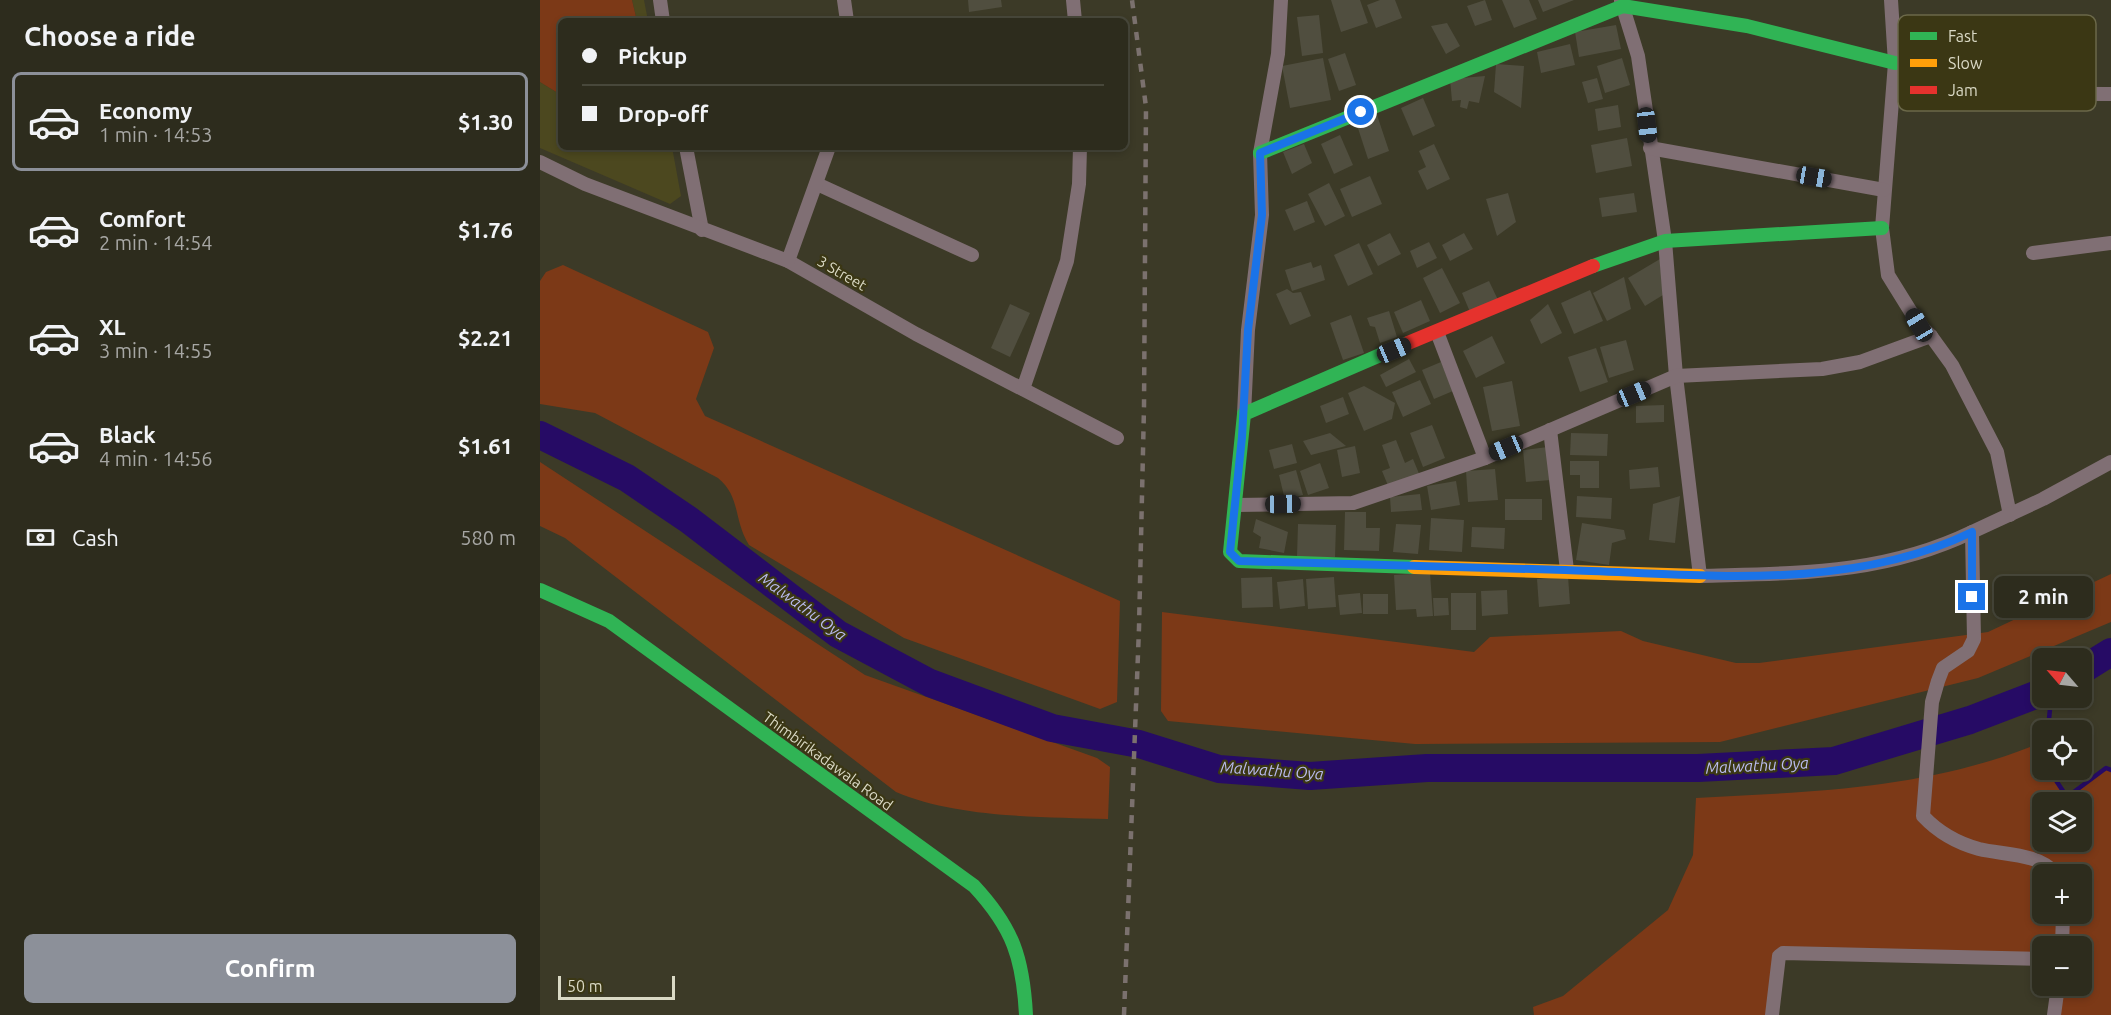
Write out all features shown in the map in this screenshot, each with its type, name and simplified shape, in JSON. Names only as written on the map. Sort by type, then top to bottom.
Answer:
[{"type":"street","points":[[660,0],[663,18]]},
{"type":"street","points":[[844,0],[847,18]]},
{"type":"street","points":[[1073,0],[1074,18]]},
{"type":"street","points":[[1892,0],[1895,63],[1882,228],[1888,275],[1919,325],[1932,336],[1952,365],[1997,452],[2010,515]]},
{"type":"street","points":[[1284,1],[1278,54],[1260,153],[1262,215],[1248,330],[1244,414],[1230,552],[1239,561],[1700,576],[1822,573],[1911,557],[2010,515],[2111,462]]},
{"type":"street","points":[[1260,153],[1622,3],[1747,26],[1895,63]]},
{"type":"street","points":[[1622,3],[1638,56],[1665,241],[1676,376],[1700,576]]},
{"type":"street","points":[[1893,93],[1898,93]]},
{"type":"street","points":[[2096,94],[2111,94]]},
{"type":"street","points":[[1650,148],[1884,190]]},
{"type":"street","points":[[687,150],[702,230]]},
{"type":"street","points":[[788,261],[828,150]]},
{"type":"street","points":[[1023,389],[1067,261],[1078,184],[1080,150]]},
{"type":"street","name":"3 Street","points":[[540,162],[585,184],[788,261],[916,333],[1117,438]]},
{"type":"street","points":[[817,184],[972,255]]},
{"type":"street","points":[[1244,414],[1576,271],[1665,241],[1882,228]]},
{"type":"street","points":[[2033,253],[2111,243]]},
{"type":"street","points":[[1437,332],[1485,458]]},
{"type":"street","points":[[1236,505],[1353,503],[1485,458],[1676,376],[1750,374],[1860,363],[1932,336]]},
{"type":"street","points":[[1550,430],[1567,570]]},
{"type":"street","points":[[1972,532],[1974,639],[1968,651],[1943,668],[1932,702],[1929,763],[1923,816],[1933,828],[1955,840],[1976,848],[2035,859],[2046,864]]},
{"type":"street","name":"Thimbirikadawala Road","points":[[540,590],[609,621],[974,886],[994,906],[1012,932],[1020,962],[1026,1015]]},
{"type":"street","points":[[1772,1015],[1779,956],[1783,953],[2032,959]]},
{"type":"street","points":[[2055,1015],[2057,996]]},
{"type":"shaded area","points":[[540,0],[632,0],[636,18],[558,18],[558,93],[540,82]]},
{"type":"shaded area","points":[[632,0],[644,0],[647,18],[636,18]]},
{"type":"shaded area","points":[[540,82],[558,93],[558,150],[673,150],[681,196],[670,204],[540,148]]},
{"type":"shaded area","points":[[563,265],[708,332],[714,348],[696,399],[705,416],[1120,601],[1117,702],[1100,709],[904,638],[749,545],[734,501],[718,478],[595,413],[540,404],[540,281],[546,272]]},
{"type":"shaded area","points":[[540,462],[865,675],[1097,758],[1110,767],[1108,819],[972,811],[920,801],[896,792],[565,538],[540,526]]},
{"type":"shaded area","points":[[2111,574],[2111,622],[2049,648],[2032,648],[2032,655],[1978,678],[1720,742],[1415,744],[1168,721],[1161,711],[1162,612],[1474,652],[1490,637],[1621,631],[1643,641],[1736,663],[1759,663],[1988,632]]},
{"type":"shaded area","points":[[2030,747],[2032,749],[2032,780],[2056,780],[2064,792],[2032,792],[2032,852],[2092,852],[2092,792],[2074,792],[2106,768],[2111,770],[2111,1015],[2054,1015],[2057,996],[2092,996],[2092,936],[2032,936],[2032,959],[1783,953],[1772,1015],[1534,1015],[1533,1007],[1563,996],[1668,910],[1693,855],[1696,798],[1866,786],[1949,772]]},
{"type":"building","points":[[968,0],[1001,0],[1002,7],[969,12]]},
{"type":"building","points":[[1331,0],[1360,0],[1368,23],[1341,32]]},
{"type":"building","points":[[1380,0],[1395,0],[1402,18],[1376,28],[1367,5]]},
{"type":"building","points":[[1485,0],[1492,20],[1475,26],[1467,6]]},
{"type":"building","points":[[1502,0],[1529,0],[1537,19],[1514,28]]},
{"type":"building","points":[[1538,0],[1574,0],[1543,12]]},
{"type":"building","points":[[1319,15],[1323,53],[1302,56],[1297,17]]},
{"type":"building","points":[[1447,23],[1460,46],[1446,54],[1431,26]]},
{"type":"building","points":[[1616,25],[1621,49],[1579,57],[1575,32]]},
{"type":"building","points":[[1570,44],[1575,65],[1541,73],[1537,52]]},
{"type":"building","points":[[1345,53],[1356,85],[1339,91],[1328,59]]},
{"type":"building","points":[[1323,58],[1331,100],[1290,108],[1282,66]]},
{"type":"building","points":[[1622,58],[1630,85],[1605,93],[1597,66]]},
{"type":"building","points":[[1496,64],[1524,66],[1521,108],[1494,92]]},
{"type":"building","points":[[1485,76],[1479,103],[1469,101],[1467,109],[1460,107],[1461,100],[1452,101],[1450,79]]},
{"type":"building","points":[[1597,78],[1603,99],[1588,103],[1582,82]]},
{"type":"building","points":[[1423,98],[1435,126],[1413,136],[1401,108]]},
{"type":"building","points":[[1618,105],[1621,127],[1598,131],[1595,109]]},
{"type":"building","points":[[1377,115],[1389,151],[1368,159],[1356,122]]},
{"type":"building","points":[[1340,135],[1353,165],[1334,174],[1321,144]]},
{"type":"building","points":[[1627,138],[1632,166],[1596,173],[1591,145]]},
{"type":"building","points":[[1304,144],[1312,163],[1292,174],[1283,152]]},
{"type":"building","points":[[1434,144],[1450,179],[1427,190],[1418,171],[1426,167],[1419,151]]},
{"type":"building","points":[[1370,176],[1382,204],[1352,217],[1340,189]]},
{"type":"building","points":[[1329,183],[1345,216],[1325,226],[1308,194]]},
{"type":"building","points":[[1508,193],[1516,222],[1497,236],[1486,199]]},
{"type":"building","points":[[1634,193],[1637,212],[1602,217],[1599,198]]},
{"type":"building","points":[[1307,201],[1315,222],[1294,231],[1285,210]]},
{"type":"building","points":[[1390,233],[1401,254],[1378,266],[1367,245]]},
{"type":"building","points":[[1464,233],[1473,249],[1450,261],[1442,245]]},
{"type":"building","points":[[1429,242],[1437,258],[1417,268],[1410,251]]},
{"type":"building","points":[[1359,243],[1373,274],[1348,286],[1334,255]]},
{"type":"building","points":[[1660,259],[1663,295],[1645,306],[1628,278]]},
{"type":"building","points":[[1311,262],[1313,268],[1321,265],[1325,280],[1292,291],[1285,270]]},
{"type":"building","points":[[1442,268],[1460,303],[1440,313],[1423,278]]},
{"type":"building","points":[[1624,277],[1631,309],[1607,321],[1593,293]]},
{"type":"building","points":[[1489,281],[1498,300],[1470,312],[1462,293]]},
{"type":"building","points":[[1287,289],[1293,293],[1301,292],[1311,316],[1290,325],[1276,294]]},
{"type":"building","points":[[1590,290],[1603,321],[1574,334],[1561,303]]},
{"type":"building","points":[[1421,300],[1430,321],[1403,333],[1394,312]]},
{"type":"building","points":[[1010,304],[1030,313],[1010,357],[991,348]]},
{"type":"building","points":[[1548,304],[1562,333],[1541,344],[1530,320]]},
{"type":"building","points":[[1389,311],[1397,337],[1380,343],[1375,327],[1370,326],[1367,318]]},
{"type":"building","points":[[1351,315],[1364,353],[1343,360],[1330,323]]},
{"type":"building","points":[[1492,336],[1505,363],[1476,378],[1463,351]]},
{"type":"building","points":[[1626,340],[1634,370],[1609,378],[1600,347]]},
{"type":"building","points":[[1596,348],[1608,382],[1580,392],[1568,357]]},
{"type":"building","points":[[1409,359],[1416,372],[1386,387],[1380,375]]},
{"type":"building","points":[[1441,362],[1453,391],[1434,399],[1422,370]]},
{"type":"building","points":[[1420,380],[1431,404],[1403,417],[1392,392]]},
{"type":"building","points":[[1512,381],[1520,426],[1492,431],[1483,387]]},
{"type":"building","points":[[1364,386],[1395,403],[1392,419],[1364,431],[1348,393]]},
{"type":"building","points":[[1343,397],[1349,414],[1326,423],[1320,406]]},
{"type":"building","points":[[1664,405],[1664,422],[1636,423],[1636,406]]},
{"type":"building","points":[[1432,425],[1445,458],[1423,467],[1410,433]]},
{"type":"building","points":[[1330,433],[1346,446],[1311,455],[1303,441]]},
{"type":"building","points":[[1571,433],[1608,434],[1607,456],[1570,455]]},
{"type":"building","points":[[1396,440],[1405,463],[1413,459],[1420,476],[1389,488],[1382,471],[1390,468],[1382,445]]},
{"type":"building","points":[[1292,444],[1297,463],[1274,469],[1269,450]]},
{"type":"building","points":[[1355,446],[1360,473],[1342,477],[1337,450]]},
{"type":"building","points":[[1548,447],[1551,480],[1526,482],[1523,450]]},
{"type":"building","points":[[1570,461],[1599,461],[1599,488],[1580,488],[1580,475],[1570,475]]},
{"type":"building","points":[[1320,463],[1329,488],[1308,495],[1300,471]]},
{"type":"building","points":[[1658,467],[1660,487],[1630,489],[1629,470]]},
{"type":"building","points":[[1495,469],[1498,500],[1468,502],[1466,471]]},
{"type":"building","points":[[1296,470],[1303,495],[1285,500],[1279,475]]},
{"type":"building","points":[[1456,481],[1460,505],[1431,510],[1427,486]]},
{"type":"building","points":[[1420,494],[1422,510],[1391,512],[1390,497]]},
{"type":"building","points":[[1577,496],[1612,498],[1611,519],[1576,517]]},
{"type":"building","points":[[1680,496],[1675,543],[1649,540],[1653,504]]},
{"type":"building","points":[[1505,499],[1542,499],[1542,520],[1505,520]]},
{"type":"building","points":[[1345,512],[1366,512],[1366,528],[1380,528],[1379,551],[1344,550]]},
{"type":"building","points":[[1431,518],[1464,520],[1462,552],[1429,550]]},
{"type":"building","points":[[1256,519],[1288,532],[1284,553],[1259,548],[1261,537],[1253,532]]},
{"type":"building","points":[[1582,523],[1624,530],[1626,539],[1612,543],[1609,565],[1576,560]]},
{"type":"building","points":[[1298,524],[1336,525],[1335,557],[1297,557]]},
{"type":"building","points":[[1396,524],[1421,525],[1418,554],[1393,552]]},
{"type":"building","points":[[1472,527],[1505,528],[1504,549],[1471,547]]},
{"type":"building","points":[[1430,573],[1433,616],[1417,617],[1416,609],[1396,610],[1394,575]]},
{"type":"building","points":[[1568,576],[1570,604],[1539,607],[1537,579]]},
{"type":"building","points":[[1272,577],[1273,607],[1242,608],[1241,578]]},
{"type":"building","points":[[1334,577],[1336,607],[1308,609],[1306,579]]},
{"type":"building","points":[[1303,579],[1305,606],[1280,609],[1277,582]]},
{"type":"building","points":[[1507,590],[1508,614],[1482,616],[1481,591]]},
{"type":"building","points":[[1360,593],[1362,613],[1340,615],[1338,595]]},
{"type":"building","points":[[1451,593],[1476,593],[1476,630],[1451,630]]},
{"type":"building","points":[[1363,594],[1388,594],[1388,614],[1363,614]]},
{"type":"building","points":[[1433,598],[1448,598],[1449,615],[1434,616]]},
{"type":"waterway","name":"Malwathu Oya","points":[[540,435],[627,478],[689,520],[838,634],[930,683],[1052,728],[1139,744],[1219,769],[1310,776],[1427,768],[1698,768],[1834,761],[1970,720],[2032,696]]},
{"type":"waterway","name":"Malwathu Oya","points":[[2092,664],[2111,652]]},
{"type":"waterway","points":[[2049,720],[2050,708]]},
{"type":"waterway","points":[[2092,778],[2106,768],[2111,770]]},
{"type":"waterway","points":[[2056,780],[2067,797],[2090,780]]},
{"type":"railway","points":[[1124,1015],[1139,628],[1144,407],[1146,107],[1132,0]]},
{"type":"traffic: fast","points":[[1260,153],[1623,6],[1747,26],[1895,63]]},
{"type":"traffic: fast","points":[[1593,266],[1665,241],[1882,228]]},
{"type":"traffic: fast","points":[[1408,343],[1244,414],[1230,552],[1239,561],[1414,567]]},
{"type":"traffic: fast","points":[[540,590],[609,621],[974,886],[1007,930],[1019,960],[1026,1015]]},
{"type":"traffic: slow","points":[[1414,567],[1700,576]]},
{"type":"traffic: jam","points":[[1408,343],[1593,266]]},
{"type":"route","points":[[1361,112],[1260,153],[1262,215],[1248,330],[1242,437],[1230,552],[1239,561],[1700,576],[1822,573],[1911,557],[1943,546],[1972,532],[1972,597]]}]
